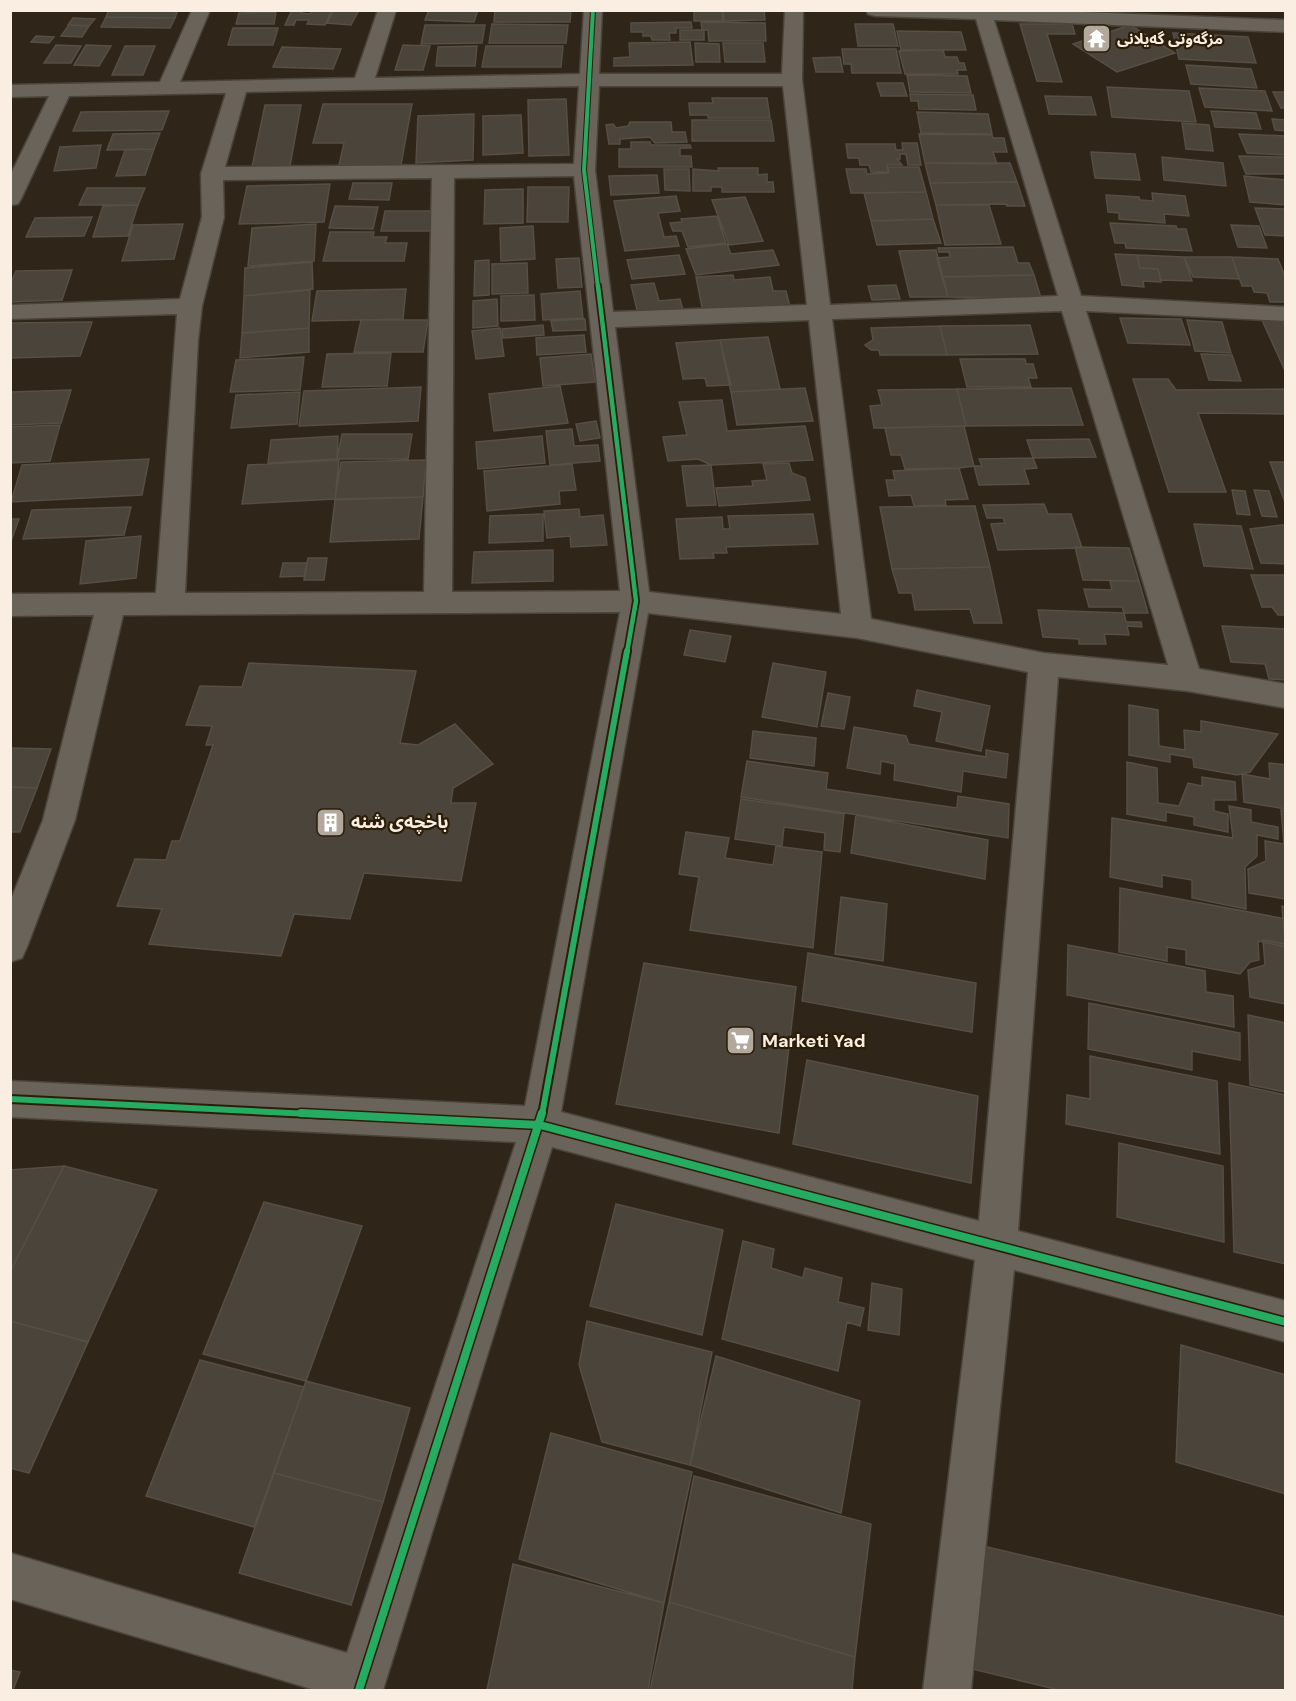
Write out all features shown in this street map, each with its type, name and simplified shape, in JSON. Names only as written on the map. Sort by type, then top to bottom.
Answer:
[{"type":"street","points":[[167,88],[201,10]]},
{"type":"street","points":[[363,85],[387,10]]},
{"type":"street","points":[[10,1576],[361,1686],[540,1125],[636,601],[584,170],[592,10]]},
{"type":"street","points":[[794,10],[792,80],[857,627]]},
{"type":"street","points":[[875,10],[1255,18],[1285,26]]},
{"type":"street","points":[[982,12],[1187,679]]},
{"type":"street","points":[[10,91],[587,80],[792,80]]},
{"type":"street","points":[[170,604],[190,306],[213,217],[212,174],[238,87]]},
{"type":"street","points":[[10,200],[62,90]]},
{"type":"street","points":[[212,174],[584,170]]},
{"type":"street","points":[[438,604],[443,171]]},
{"type":"street","points":[[602,320],[1073,303],[1286,314]]},
{"type":"street","points":[[10,312],[190,306]]},
{"type":"street","points":[[10,605],[636,601],[857,627],[1044,664],[1187,679],[1286,696]]},
{"type":"street","points":[[10,947],[59,820],[111,605]]},
{"type":"street","points":[[947,1690],[997,1245],[1044,664]]},
{"type":"street","points":[[10,1099],[540,1125],[1286,1322]]},
{"type":"building","points":[[109,10],[178,10],[175,18],[106,17]]},
{"type":"building","points":[[292,10],[303,10],[301,13],[310,14],[312,10],[332,10],[325,25],[307,24],[309,20],[296,20],[294,25],[285,25]]},
{"type":"building","points":[[334,10],[359,10],[351,25],[327,23]]},
{"type":"building","points":[[429,10],[478,10],[474,22],[425,20]]},
{"type":"building","points":[[495,10],[571,10],[570,22],[494,22]]},
{"type":"building","points":[[694,10],[722,10],[723,21],[694,21]]},
{"type":"building","points":[[723,10],[764,10],[765,20],[724,21]]},
{"type":"building","points":[[276,12],[274,24],[236,24],[239,13]]},
{"type":"building","points":[[106,17],[175,18],[170,28],[101,27]]},
{"type":"building","points":[[73,18],[95,19],[89,26],[68,25]]},
{"type":"building","points":[[691,22],[692,28],[676,28],[676,33],[669,33],[670,40],[652,40],[651,36],[643,36],[643,32],[631,32],[631,23]]},
{"type":"building","points":[[701,22],[765,23],[766,41],[709,41],[708,30],[702,30]]},
{"type":"building","points":[[492,24],[568,25],[566,43],[489,43]]},
{"type":"building","points":[[855,24],[893,24],[898,46],[858,46]]},
{"type":"building","points":[[1020,24],[1072,24],[1075,34],[1047,34],[1062,82],[1037,81]]},
{"type":"building","points":[[69,25],[89,26],[82,37],[61,36]]},
{"type":"building","points":[[425,25],[485,25],[482,43],[421,44]]},
{"type":"building","points":[[1130,25],[1175,53],[1117,72],[1073,44]]},
{"type":"building","points":[[233,28],[278,28],[273,45],[228,45]]},
{"type":"building","points":[[680,30],[704,30],[704,40],[680,40]]},
{"type":"building","points":[[897,31],[961,32],[966,50],[901,50]]},
{"type":"building","points":[[1173,33],[1248,37],[1256,63],[1179,59]]},
{"type":"building","points":[[36,36],[54,37],[49,43],[31,42]]},
{"type":"building","points":[[690,42],[693,65],[614,66],[614,58],[630,57],[629,43]]},
{"type":"building","points":[[695,43],[719,44],[720,62],[696,62]]},
{"type":"building","points":[[723,43],[763,43],[765,62],[725,62]]},
{"type":"building","points":[[56,45],[81,46],[71,63],[44,63]]},
{"type":"building","points":[[86,45],[111,46],[99,66],[74,65]]},
{"type":"building","points":[[403,45],[430,46],[423,70],[395,70]]},
{"type":"building","points":[[125,46],[155,46],[143,75],[112,75]]},
{"type":"building","points":[[477,46],[475,66],[436,66],[438,47]]},
{"type":"building","points":[[486,46],[563,46],[561,67],[482,67]]},
{"type":"building","points":[[282,47],[341,49],[333,69],[273,67]]},
{"type":"building","points":[[842,49],[896,49],[901,73],[852,73],[851,64],[844,64]]},
{"type":"building","points":[[943,50],[945,57],[957,57],[959,63],[964,63],[966,70],[957,70],[958,74],[905,74],[899,51]]},
{"type":"building","points":[[840,57],[843,72],[816,72],[813,58]]},
{"type":"building","points":[[1186,65],[1251,69],[1257,88],[1191,84]]},
{"type":"building","points":[[907,75],[967,76],[971,93],[910,92]]},
{"type":"building","points":[[877,83],[903,83],[907,96],[881,96]]},
{"type":"building","points":[[1107,87],[1189,91],[1196,122],[1112,117]]},
{"type":"building","points":[[1199,88],[1265,91],[1272,111],[1205,107]]},
{"type":"building","points":[[1273,92],[1286,92],[1286,108],[1281,108]]},
{"type":"building","points":[[910,94],[973,95],[976,110],[919,109],[918,101],[911,101]]},
{"type":"building","points":[[1045,96],[1091,97],[1096,115],[1049,114]]},
{"type":"building","points":[[712,98],[767,98],[770,118],[708,118],[708,115],[690,115],[689,103],[713,103]]},
{"type":"building","points":[[566,99],[569,155],[529,156],[528,100]]},
{"type":"building","points":[[323,104],[412,104],[401,165],[339,165],[344,143],[313,143]]},
{"type":"building","points":[[265,105],[301,105],[290,166],[252,167]]},
{"type":"building","points":[[169,111],[162,130],[73,131],[81,112]]},
{"type":"building","points":[[1211,111],[1256,113],[1261,129],[1215,127]]},
{"type":"building","points":[[917,112],[988,114],[992,134],[921,133]]},
{"type":"building","points":[[474,114],[473,160],[416,163],[418,116]]},
{"type":"building","points":[[521,115],[523,153],[483,155],[483,116]]},
{"type":"building","points":[[1272,119],[1286,120],[1286,131],[1275,130]]},
{"type":"building","points":[[692,120],[771,120],[774,141],[692,141]]},
{"type":"building","points":[[630,122],[671,122],[672,132],[685,132],[687,142],[655,143],[650,137],[620,139],[620,144],[609,144],[606,125],[613,124],[616,128],[628,126]]},
{"type":"building","points":[[1182,123],[1209,125],[1213,151],[1186,149]]},
{"type":"building","points":[[160,133],[154,149],[107,150],[113,134]]},
{"type":"building","points":[[919,134],[992,135],[993,138],[1004,138],[1007,152],[993,152],[997,164],[925,163]]},
{"type":"building","points":[[1239,134],[1286,136],[1286,155],[1247,153]]},
{"type":"building","points":[[631,142],[650,142],[651,145],[690,145],[691,148],[680,148],[680,156],[691,156],[692,167],[619,167],[619,149],[631,149]]},
{"type":"building","points":[[902,143],[917,143],[921,165],[908,165],[906,154],[900,154],[900,159],[897,159],[902,165],[887,165],[888,172],[871,172],[869,165],[860,165],[859,158],[848,158],[846,144],[895,144],[896,150],[903,150]]},
{"type":"building","points":[[101,145],[96,168],[54,171],[60,147]]},
{"type":"building","points":[[154,149],[145,175],[116,176],[125,150]]},
{"type":"building","points":[[1091,152],[1135,154],[1140,180],[1095,178]]},
{"type":"building","points":[[1239,156],[1286,157],[1286,174],[1246,174]]},
{"type":"building","points":[[1162,157],[1223,163],[1226,186],[1164,180]]},
{"type":"building","points":[[925,163],[1010,163],[1017,182],[930,183]]},
{"type":"building","points":[[888,167],[919,167],[926,192],[851,193],[846,169],[866,169],[867,174],[889,173]]},
{"type":"building","points":[[718,168],[758,168],[758,175],[767,174],[767,182],[773,182],[774,192],[722,192],[722,187],[711,187],[711,191],[693,191],[693,169],[719,171]]},
{"type":"building","points":[[664,169],[689,169],[690,191],[665,190]]},
{"type":"building","points":[[657,175],[659,193],[611,195],[609,176]]},
{"type":"building","points":[[1244,176],[1286,180],[1286,205],[1250,202]]},
{"type":"building","points":[[1017,182],[1025,206],[936,205],[930,183]]},
{"type":"building","points":[[353,183],[392,183],[389,200],[349,199]]},
{"type":"building","points":[[330,184],[324,222],[239,224],[247,186]]},
{"type":"building","points":[[528,187],[569,187],[568,222],[527,222]]},
{"type":"building","points":[[87,188],[145,188],[138,205],[79,205]]},
{"type":"building","points":[[523,189],[523,223],[484,224],[485,190]]},
{"type":"building","points":[[926,192],[933,219],[871,221],[864,193]]},
{"type":"building","points":[[1152,193],[1185,196],[1189,216],[1164,214],[1165,223],[1119,219],[1119,213],[1108,212],[1106,195],[1139,197],[1140,200],[1153,201]]},
{"type":"building","points":[[676,196],[680,211],[658,213],[664,237],[676,236],[679,246],[625,251],[614,201]]},
{"type":"building","points":[[745,197],[763,241],[729,245],[712,200]]},
{"type":"building","points":[[138,205],[128,236],[93,237],[103,206]]},
{"type":"building","points":[[936,205],[989,205],[1001,244],[945,245]]},
{"type":"building","points":[[335,206],[378,207],[373,229],[329,228]]},
{"type":"building","points":[[1255,208],[1286,209],[1286,236],[1265,235]]},
{"type":"building","points":[[385,211],[433,211],[430,231],[381,231]]},
{"type":"building","points":[[717,216],[726,243],[688,247],[682,231],[673,231],[670,223],[682,222],[681,219]]},
{"type":"building","points":[[92,217],[84,236],[26,237],[35,218]]},
{"type":"building","points":[[933,219],[941,243],[877,245],[871,221]]},
{"type":"building","points":[[1110,223],[1176,226],[1177,229],[1186,229],[1192,251],[1126,248],[1125,243],[1115,243]]},
{"type":"building","points":[[183,224],[174,259],[122,261],[133,225]]},
{"type":"building","points":[[316,224],[314,261],[248,266],[252,228]]},
{"type":"building","points":[[1231,225],[1259,226],[1267,248],[1238,247]]},
{"type":"building","points":[[533,226],[535,259],[501,261],[500,228]]},
{"type":"building","points":[[330,232],[374,232],[373,237],[387,237],[385,243],[407,243],[404,261],[323,261]]},
{"type":"building","points":[[727,244],[731,254],[773,250],[779,265],[696,275],[686,249]]},
{"type":"building","points":[[1013,247],[1018,263],[1029,263],[1034,275],[942,277],[937,258],[950,257],[949,252],[939,252],[938,248]]},
{"type":"building","points":[[936,250],[948,297],[910,297],[899,251]]},
{"type":"building","points":[[1115,254],[1137,255],[1140,268],[1158,269],[1161,282],[1143,281],[1144,287],[1122,285]]},
{"type":"building","points":[[679,255],[685,274],[632,279],[627,260]]},
{"type":"building","points":[[1137,255],[1184,257],[1192,281],[1161,280],[1158,269],[1140,268]]},
{"type":"building","points":[[1184,257],[1232,257],[1239,279],[1193,277]]},
{"type":"building","points":[[1232,257],[1278,259],[1286,279],[1286,302],[1270,302],[1267,293],[1254,292],[1252,286],[1242,286]]},
{"type":"building","points":[[579,258],[582,287],[558,288],[556,259]]},
{"type":"building","points":[[489,260],[489,295],[474,296],[475,261]]},
{"type":"building","points":[[312,262],[313,289],[244,296],[245,268]]},
{"type":"building","points":[[527,263],[528,293],[492,294],[492,264]]},
{"type":"building","points":[[72,270],[62,300],[10,302],[10,285],[16,271]]},
{"type":"building","points":[[733,275],[734,280],[770,277],[773,291],[786,291],[790,307],[703,312],[696,277]]},
{"type":"building","points":[[1034,275],[1041,298],[948,297],[942,277]]},
{"type":"building","points":[[654,283],[659,301],[680,299],[683,310],[638,314],[631,285]]},
{"type":"building","points":[[896,285],[900,299],[872,300],[868,286]]},
{"type":"building","points":[[406,289],[403,319],[312,321],[317,291]]},
{"type":"building","points":[[310,290],[309,328],[242,333],[244,296]]},
{"type":"building","points":[[580,291],[583,318],[543,320],[541,294]]},
{"type":"building","points":[[534,295],[535,320],[501,321],[501,296]]},
{"type":"building","points":[[497,299],[498,326],[473,328],[473,301]]},
{"type":"building","points":[[1120,318],[1181,319],[1190,345],[1128,343]]},
{"type":"building","points":[[585,319],[586,330],[553,331],[551,321]]},
{"type":"building","points":[[361,320],[428,320],[423,352],[354,352]]},
{"type":"building","points":[[1187,320],[1222,322],[1231,353],[1195,351]]},
{"type":"building","points":[[1262,320],[1282,320],[1286,329],[1286,373]]},
{"type":"building","points":[[92,322],[80,356],[10,358],[10,323]]},
{"type":"building","points":[[543,325],[544,335],[503,338],[502,329]]},
{"type":"building","points":[[1030,325],[1038,354],[947,355],[940,326]]},
{"type":"building","points":[[940,326],[947,355],[880,355],[879,350],[871,350],[865,345],[873,340],[871,328]]},
{"type":"building","points":[[309,328],[309,352],[240,358],[242,333]]},
{"type":"building","points":[[500,328],[504,356],[476,359],[472,331]]},
{"type":"building","points":[[584,335],[586,352],[537,355],[536,338]]},
{"type":"building","points":[[768,337],[780,389],[731,392],[720,340]]},
{"type":"building","points":[[720,340],[731,385],[707,386],[705,378],[683,379],[676,343]]},
{"type":"building","points":[[391,353],[387,386],[322,387],[327,354]]},
{"type":"building","points":[[591,354],[595,382],[543,386],[540,358]]},
{"type":"building","points":[[1201,354],[1232,355],[1241,381],[1209,380]]},
{"type":"building","points":[[304,357],[300,390],[230,392],[236,360]]},
{"type":"building","points":[[960,359],[1025,359],[1026,364],[1033,364],[1037,378],[1028,378],[1031,387],[967,387]]},
{"type":"building","points":[[1133,379],[1168,379],[1176,390],[1286,389],[1286,414],[1198,413],[1226,492],[1169,492]]},
{"type":"building","points":[[560,386],[568,423],[494,431],[489,394]]},
{"type":"building","points":[[421,387],[418,421],[299,426],[304,391]]},
{"type":"building","points":[[805,388],[813,421],[737,425],[731,392]]},
{"type":"building","points":[[1071,388],[1083,425],[966,426],[957,389]]},
{"type":"building","points":[[957,389],[966,426],[874,428],[870,406],[882,405],[878,390]]},
{"type":"building","points":[[71,390],[61,423],[10,425],[10,392]]},
{"type":"building","points":[[300,392],[297,424],[231,428],[236,395]]},
{"type":"building","points":[[722,400],[727,431],[805,426],[813,460],[711,465],[698,459],[668,461],[663,437],[687,435],[679,402]]},
{"type":"building","points":[[596,421],[600,438],[580,441],[576,424]]},
{"type":"building","points":[[60,425],[50,461],[10,463],[10,427]]},
{"type":"building","points":[[964,426],[974,466],[959,468],[905,469],[901,455],[891,455],[885,428]]},
{"type":"building","points":[[572,429],[574,446],[598,445],[600,461],[550,465],[546,431]]},
{"type":"building","points":[[342,434],[412,434],[408,459],[337,459]]},
{"type":"building","points":[[338,436],[337,459],[268,463],[271,440]]},
{"type":"building","points":[[542,436],[545,463],[478,469],[476,442]]},
{"type":"building","points":[[1089,439],[1096,457],[1033,458],[1027,440]]},
{"type":"building","points":[[1033,458],[1037,468],[1024,469],[1029,484],[979,485],[974,466],[982,466],[979,459]]},
{"type":"building","points":[[149,459],[142,495],[11,502],[22,465]]},
{"type":"building","points":[[339,460],[335,499],[242,504],[248,465]]},
{"type":"building","points":[[426,460],[423,497],[335,499],[341,462]]},
{"type":"building","points":[[1270,462],[1286,462],[1286,505]]},
{"type":"building","points":[[789,463],[792,473],[805,478],[810,500],[719,506],[716,488],[753,486],[752,481],[767,480],[763,464]]},
{"type":"building","points":[[572,464],[576,490],[559,491],[560,504],[487,511],[484,471]]},
{"type":"building","points":[[711,465],[716,505],[687,506],[682,466]]},
{"type":"building","points":[[959,468],[968,499],[945,500],[946,505],[914,506],[911,495],[889,496],[886,480],[895,480],[893,471]]},
{"type":"building","points":[[1232,490],[1245,491],[1250,515],[1237,514]]},
{"type":"building","points":[[1254,490],[1269,491],[1277,517],[1262,516]]},
{"type":"building","points":[[423,497],[419,539],[330,542],[335,500]]},
{"type":"building","points":[[1044,504],[1048,514],[1071,514],[1082,548],[998,550],[991,524],[1005,523],[1003,518],[987,518],[983,505]]},
{"type":"building","points":[[975,506],[990,567],[892,569],[880,507]]},
{"type":"building","points":[[131,507],[124,535],[23,539],[32,510]]},
{"type":"building","points":[[579,509],[580,517],[603,515],[607,545],[571,547],[570,536],[547,538],[544,511]]},
{"type":"building","points":[[543,514],[543,541],[489,543],[490,516]]},
{"type":"building","points":[[813,514],[818,544],[726,547],[727,553],[713,553],[714,558],[680,559],[676,519],[722,517],[723,529],[730,529],[728,516]]},
{"type":"building","points":[[10,519],[19,519],[10,544]]},
{"type":"building","points":[[1194,524],[1241,526],[1253,569],[1204,566]]},
{"type":"building","points":[[1286,525],[1286,564],[1261,563],[1250,529]]},
{"type":"building","points":[[141,536],[136,578],[80,584],[86,541]]},
{"type":"building","points":[[1075,547],[1129,548],[1139,581],[1083,580]]},
{"type":"building","points":[[553,550],[553,581],[472,583],[474,552]]},
{"type":"building","points":[[308,558],[327,558],[324,580],[304,580]]},
{"type":"building","points":[[283,563],[307,563],[304,576],[280,577]]},
{"type":"building","points":[[990,567],[1002,623],[974,623],[970,609],[915,610],[912,593],[899,593],[892,569]]},
{"type":"building","points":[[1251,575],[1286,575],[1286,615],[1278,615],[1272,607],[1262,607]]},
{"type":"building","points":[[1110,581],[1139,581],[1148,613],[1124,613],[1122,607],[1089,607],[1084,589],[1112,590]]},
{"type":"building","points":[[1038,610],[1124,613],[1126,622],[1141,622],[1142,627],[1127,626],[1129,635],[1104,634],[1106,644],[1079,644],[1079,639],[1043,637]]},
{"type":"building","points":[[1222,626],[1286,629],[1286,680],[1269,679],[1265,664],[1231,662]]},
{"type":"building","points":[[690,630],[731,636],[725,662],[684,655]]},
{"type":"building","name":"باخچەی شنە","points":[[249,663],[416,671],[400,743],[418,745],[455,724],[493,764],[453,788],[451,803],[476,803],[461,881],[364,873],[350,919],[294,914],[281,956],[149,944],[162,909],[117,906],[135,859],[166,860],[172,841],[180,841],[213,745],[206,745],[212,726],[186,725],[200,686],[242,687]]},
{"type":"building","points":[[773,663],[826,672],[817,727],[762,717]]},
{"type":"building","points":[[917,690],[990,706],[981,751],[936,741],[942,712],[914,706]]},
{"type":"building","points":[[828,693],[850,697],[844,729],[821,726]]},
{"type":"building","points":[[1129,705],[1158,710],[1159,746],[1185,750],[1184,730],[1201,732],[1201,721],[1278,734],[1250,772],[1237,775],[1194,767],[1193,758],[1170,754],[1170,762],[1129,755]]},
{"type":"building","points":[[854,727],[906,736],[909,744],[986,757],[986,750],[1008,754],[1006,778],[963,771],[961,792],[894,780],[895,764],[881,761],[880,774],[847,768]]},
{"type":"building","points":[[753,731],[816,738],[814,766],[750,758]]},
{"type":"building","points":[[10,748],[51,749],[37,788],[10,787]]},
{"type":"building","points":[[747,761],[828,773],[826,789],[957,808],[958,796],[1009,804],[1008,838],[741,797]]},
{"type":"building","points":[[1127,762],[1157,768],[1158,803],[1179,806],[1188,783],[1202,786],[1202,777],[1235,782],[1236,800],[1214,800],[1214,811],[1228,814],[1228,832],[1194,825],[1194,817],[1166,812],[1166,821],[1127,814]]},
{"type":"building","points":[[1269,763],[1286,765],[1286,809],[1244,802],[1242,774],[1270,779]]},
{"type":"building","points":[[10,787],[37,788],[20,832],[10,832]]},
{"type":"building","points":[[741,799],[844,814],[840,852],[824,850],[825,833],[784,827],[782,846],[735,839]]},
{"type":"building","points":[[1229,806],[1251,810],[1251,822],[1278,827],[1278,839],[1257,835],[1257,856],[1245,867],[1246,909],[1192,898],[1192,880],[1162,875],[1162,887],[1110,877],[1112,818],[1233,838]]},
{"type":"building","points":[[1281,810],[1286,811],[1286,899],[1249,893],[1248,869],[1266,861],[1265,841],[1284,844]]},
{"type":"building","points":[[856,815],[988,840],[985,879],[851,853]]},
{"type":"building","points":[[686,832],[729,838],[725,858],[773,865],[776,846],[822,852],[813,948],[690,930],[699,877],[679,874]]},
{"type":"building","points":[[1120,888],[1286,919],[1286,947],[1258,941],[1259,960],[1250,962],[1240,974],[1186,964],[1186,950],[1167,947],[1167,961],[1119,952]]},
{"type":"building","points":[[841,897],[887,904],[883,961],[835,954]]},
{"type":"building","points":[[1282,906],[1286,907],[1286,1004],[1250,997],[1248,970],[1265,965],[1263,940],[1285,944]]},
{"type":"building","points":[[1068,945],[1205,971],[1206,992],[1233,996],[1234,1027],[1067,995]]},
{"type":"building","points":[[808,953],[976,983],[972,1032],[802,1001]]},
{"type":"building","points":[[644,963],[796,987],[779,1133],[616,1104]]},
{"type":"building","points":[[1089,1003],[1240,1033],[1240,1060],[1192,1051],[1192,1070],[1088,1049]]},
{"type":"building","points":[[1248,1015],[1286,1023],[1286,1092],[1250,1085]]},
{"type":"building","points":[[1090,1056],[1217,1081],[1220,1154],[1066,1124],[1067,1095],[1090,1099]]},
{"type":"building","points":[[807,1060],[978,1096],[971,1183],[793,1144]]},
{"type":"building","points":[[1229,1083],[1286,1095],[1286,1264],[1234,1252]]},
{"type":"building","points":[[1119,1143],[1223,1166],[1224,1242],[1117,1217]]},
{"type":"building","points":[[64,1166],[10,1272],[10,1170]]},
{"type":"building","points":[[64,1166],[157,1190],[88,1342],[10,1321],[10,1272]]},
{"type":"building","points":[[264,1202],[362,1226],[306,1381],[203,1354]]},
{"type":"building","points":[[616,1204],[723,1230],[702,1335],[590,1306]]},
{"type":"building","points":[[743,1241],[774,1249],[771,1268],[803,1278],[805,1268],[842,1278],[838,1302],[864,1308],[860,1326],[847,1322],[838,1371],[722,1339]]},
{"type":"building","points":[[872,1283],[902,1289],[899,1335],[868,1330]]},
{"type":"building","points":[[10,1321],[88,1342],[29,1473],[10,1468]]},
{"type":"building","points":[[587,1321],[712,1352],[690,1465],[602,1442],[579,1365]]},
{"type":"building","points":[[1181,1345],[1286,1375],[1286,1494],[1176,1462]]},
{"type":"building","points":[[716,1356],[860,1401],[841,1513],[690,1465]]},
{"type":"building","points":[[200,1360],[304,1387],[254,1527],[146,1496]]},
{"type":"building","points":[[306,1381],[410,1408],[383,1502],[274,1473]]},
{"type":"building","points":[[551,1433],[692,1472],[664,1603],[519,1559]]},
{"type":"building","points":[[274,1473],[383,1502],[351,1605],[239,1573]]},
{"type":"building","points":[[694,1476],[871,1524],[855,1657],[669,1602]]},
{"type":"building","points":[[979,1545],[1286,1617],[1286,1690],[1059,1690],[972,1669]]},
{"type":"building","points":[[513,1564],[664,1603],[648,1690],[487,1690]]},
{"type":"building","points":[[669,1602],[855,1657],[852,1690],[650,1690]]},
{"type":"building","points":[[10,1670],[20,1672],[13,1690],[10,1690]]},
{"type":"cycle path","points":[[359,1690],[540,1125],[636,601],[584,170],[593,10]]},
{"type":"cycle path","points":[[10,1099],[540,1125],[1286,1322]]},
{"type":"place","name":"مزگەوتی گەیلانی","points":[[1096,39]]},
{"type":"place","name":"باخچەی شنە","points":[[330,822]]},
{"type":"place","name":"Marketi Yad","points":[[741,1041]]}]
